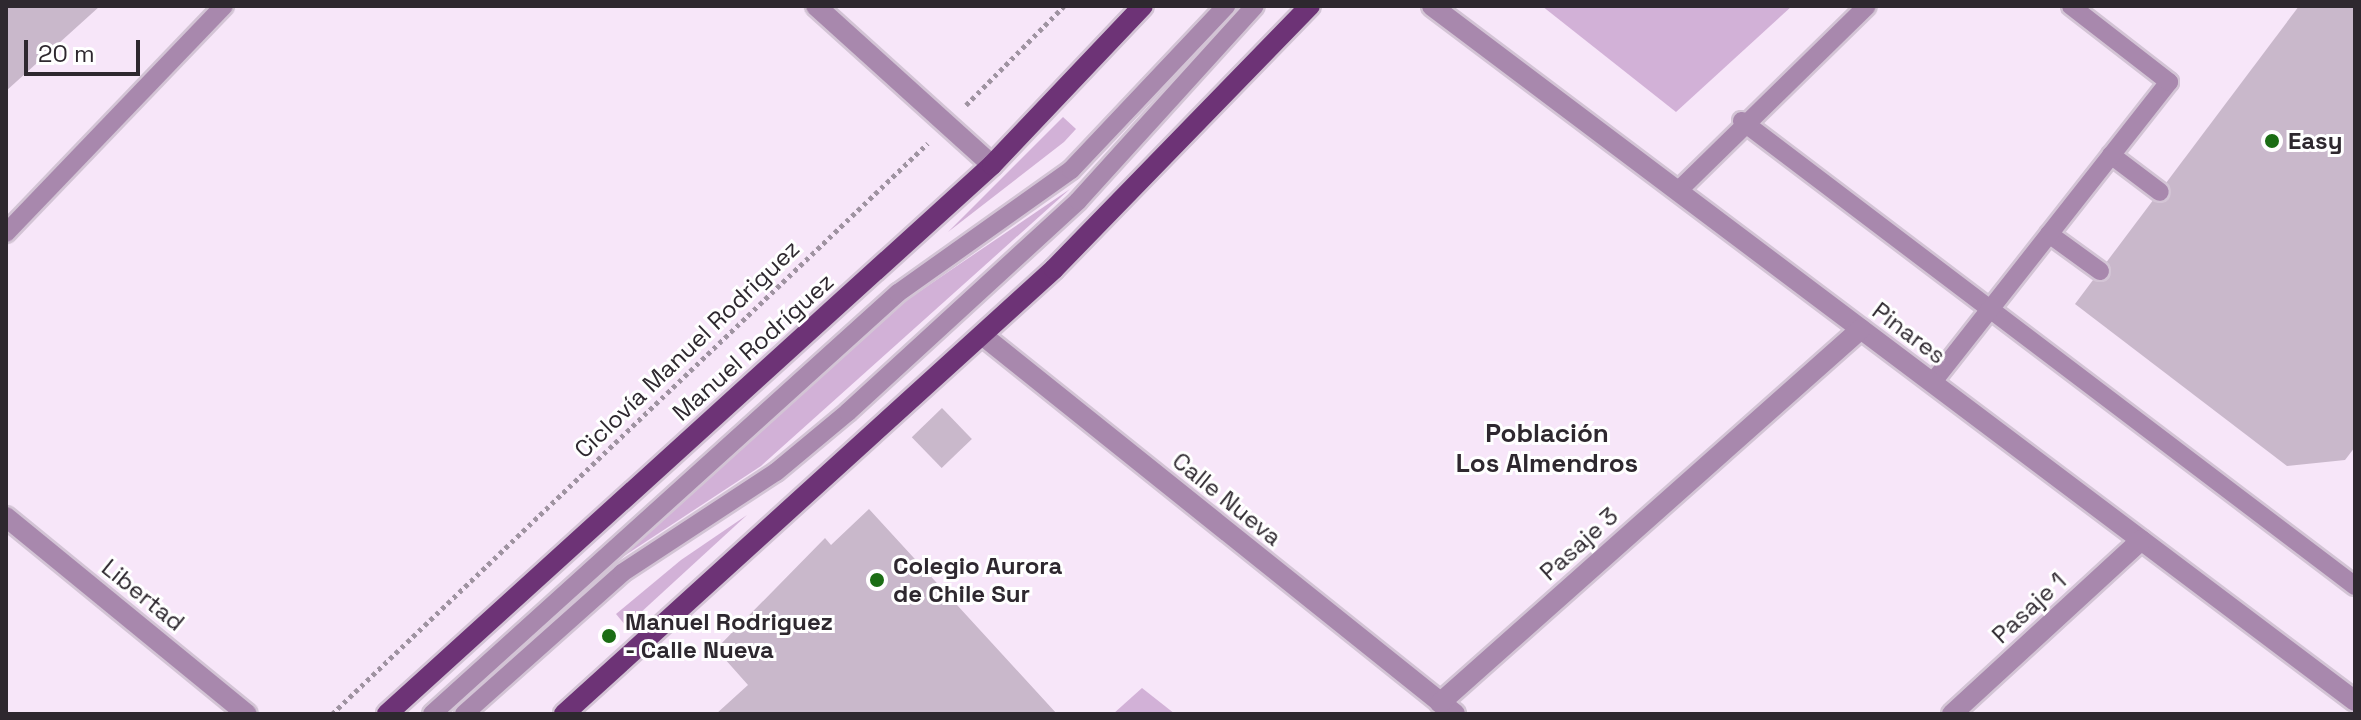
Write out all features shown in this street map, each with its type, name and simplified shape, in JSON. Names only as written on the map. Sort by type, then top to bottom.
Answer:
[{"type":"main road","name":"Manuel Rodríguez","points":[[387,714],[992,165],[1143,6]]},
{"type":"main road","points":[[564,714],[982,335],[1310,6]]},
{"type":"street","points":[[816,6],[992,165]]},
{"type":"street","name":"Pinares","points":[[1432,6],[2355,701]]},
{"type":"street","name":"Pasaje 3","points":[[1448,708],[1861,329]]},
{"type":"street","name":"Calle Nueva","points":[[982,335],[1448,708]]},
{"type":"street","name":"Libertad","points":[[6,517],[247,714]]},
{"type":"street","name":"Pasaje 1","points":[[1952,714],[2141,540]]},
{"type":"lane","points":[[6,233],[224,6]]},
{"type":"lane","points":[[432,714],[898,293],[1071,170],[1226,6]]},
{"type":"lane","points":[[464,714],[622,573],[776,472],[848,412],[1078,201],[1255,6]]},
{"type":"lane","points":[[1678,191],[1742,121],[1867,6]]},
{"type":"lane","points":[[1932,383],[2169,82],[2071,6]]},
{"type":"lane","points":[[1742,121],[1988,311],[2355,586]]},
{"type":"lane","points":[[2111,155],[2160,192]]},
{"type":"lane","points":[[2049,234],[2100,271]]},
{"type":"path","name":"Ciclovía Manuel Rodriguez","points":[[332,714],[948,124],[1064,6]]},
{"type":"shaded area","points":[[1542,6],[1792,6],[1676,112]]},
{"type":"shaded area","points":[[1063,117],[1076,129],[1064,142],[948,232]]},
{"type":"shaded area","points":[[1070,189],[761,466],[618,560],[901,304]]},
{"type":"shaded area","points":[[747,515],[626,626],[616,614],[681,560]]},
{"type":"shaded area","points":[[1142,688],[1175,714],[1113,714]]},
{"type":"building","points":[[6,6],[100,6],[6,91]]},
{"type":"building","points":[[2299,6],[2355,6],[2355,447],[2345,460],[2287,466],[2075,304]]},
{"type":"building","points":[[942,408],[972,439],[942,468],[912,437]]},
{"type":"building","points":[[869,509],[1057,714],[716,714],[748,685],[716,649],[825,538],[831,545]]},
{"type":"place","name":"Easy","points":[[2272,141]]},
{"type":"place","name":"Colegio Aurora de Chile Sur","points":[[877,580]]},
{"type":"place","name":"Manuel Rodriguez - Calle Nueva","points":[[609,636]]},
{"type":"district","name":"Población Los Almendros","points":[[1547,449]]}]
